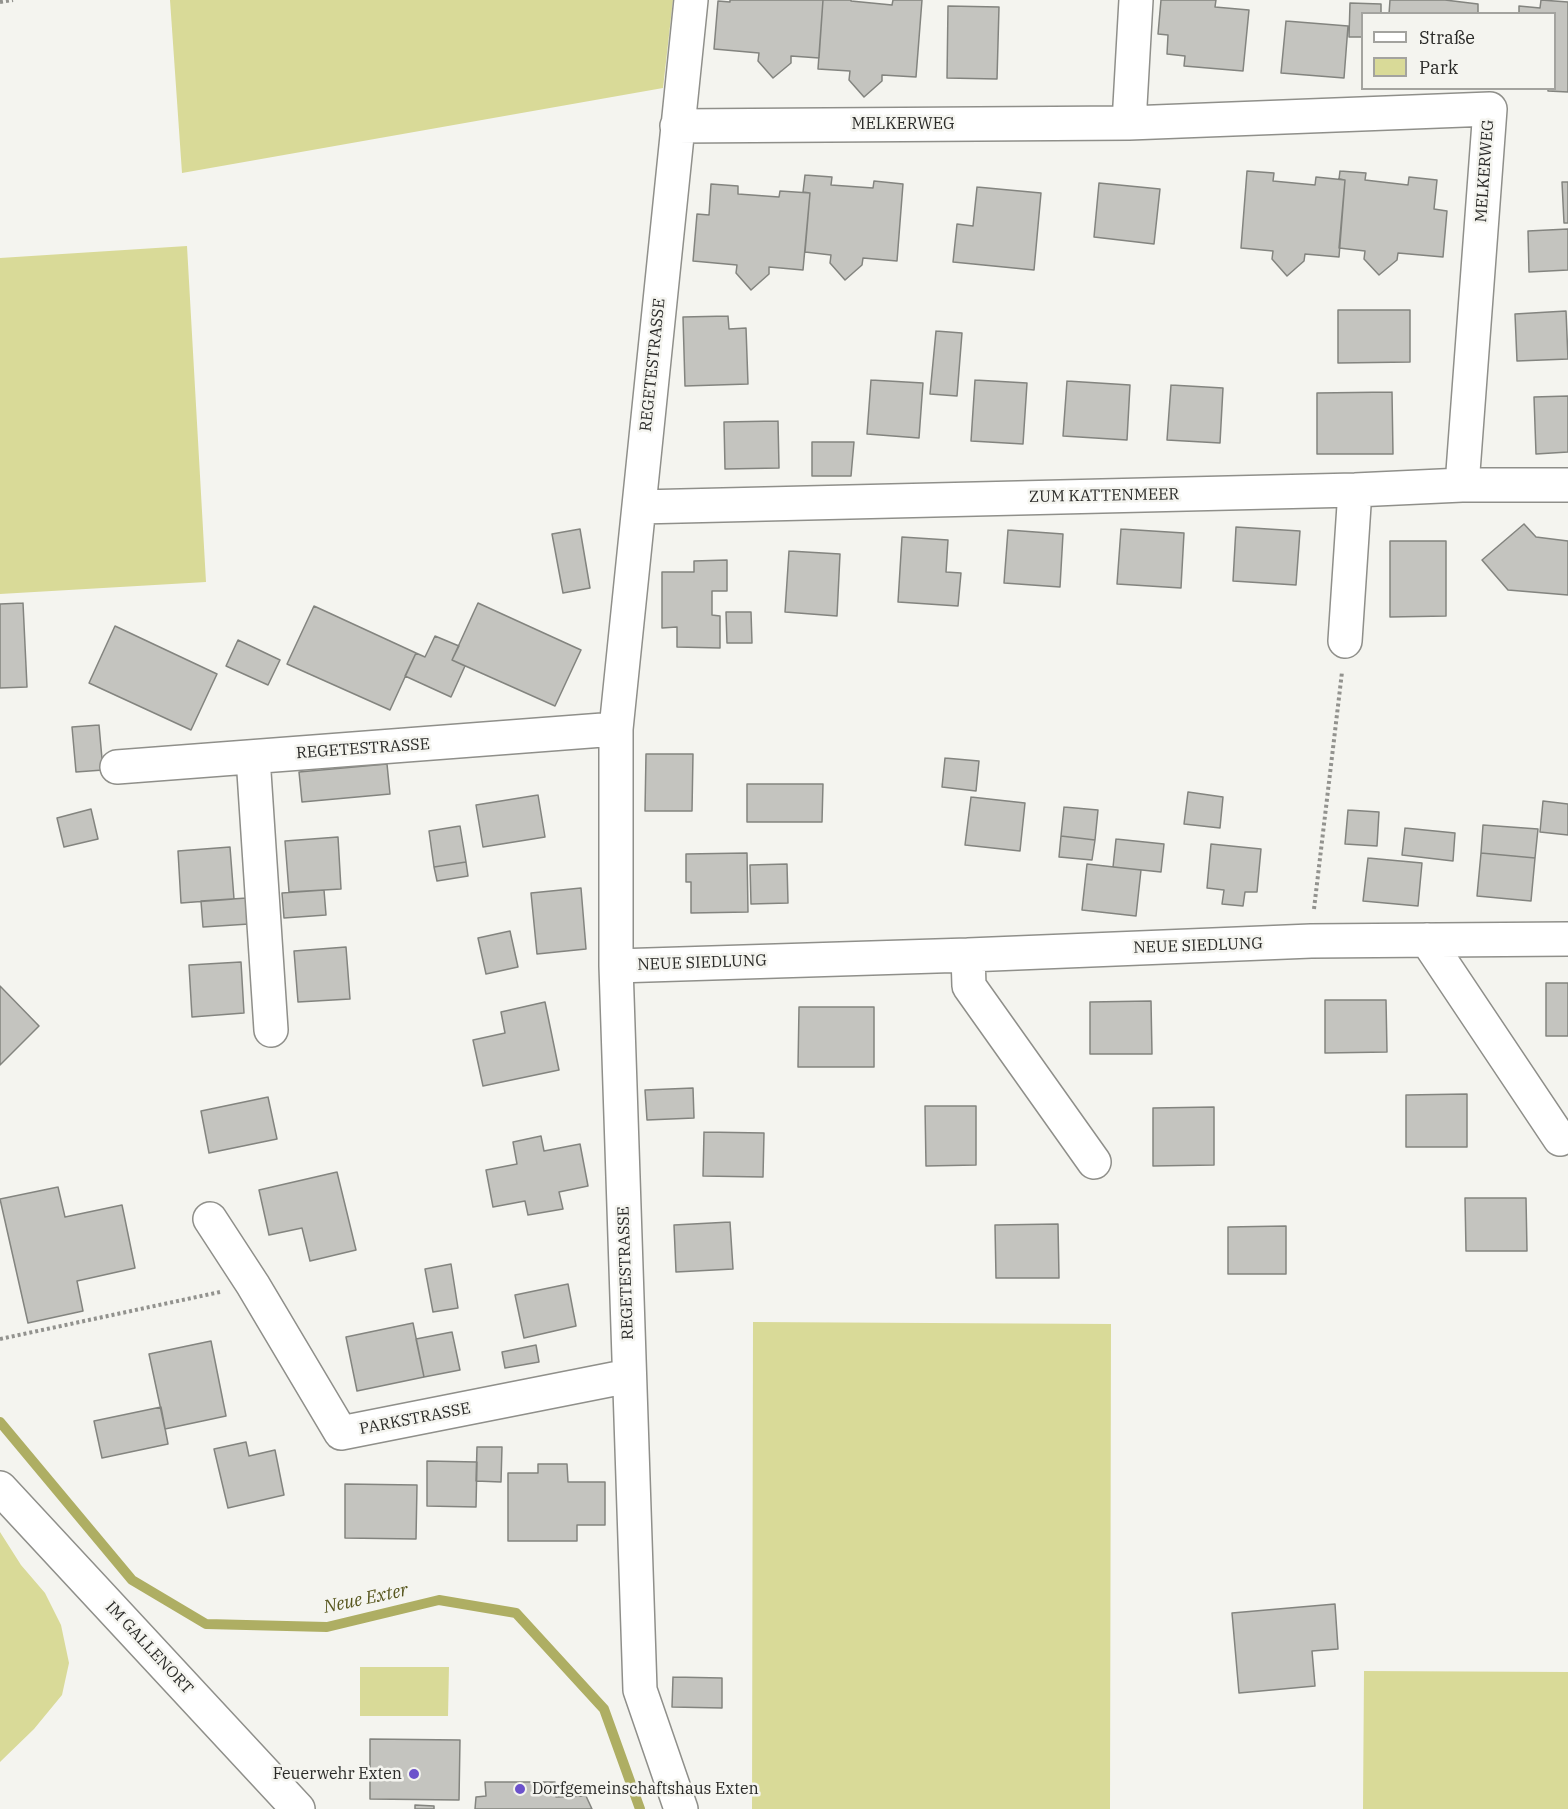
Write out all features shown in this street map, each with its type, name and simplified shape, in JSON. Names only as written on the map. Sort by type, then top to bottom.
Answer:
[{"type":"street","name":"REGETESTRASSE","points":[[681,1809],[640,1690],[616,966],[616,729],[691,0]]},
{"type":"street","points":[[1129,123],[1136,0]]},
{"type":"street","name":"MELKERWEG","points":[[677,126],[1129,123],[1490,109],[1462,485]]},
{"type":"street","name":"ZUM KATTENMEER","points":[[639,507],[1355,490],[1462,485],[1568,485]]},
{"type":"street","points":[[1345,641],[1355,490]]},
{"type":"street","name":"REGETESTRASSE","points":[[117,767],[616,729]]},
{"type":"street","points":[[253,757],[271,1030]]},
{"type":"street","points":[[1427,939],[1560,1139]]},
{"type":"street","name":"NEUE SIEDLUNG","points":[[616,966],[1311,941],[1568,939]]},
{"type":"street","points":[[968,955],[969,986],[1094,1162]]},
{"type":"street","name":"PARKSTRASSE","points":[[210,1219],[341,1433],[629,1376]]},
{"type":"street","name":"IM GALLENORT","points":[[0,1488],[298,1809]]},
{"type":"path","points":[[0,2],[13,0]]},
{"type":"path","points":[[1311,941],[1345,641]]},
{"type":"path","points":[[0,1339],[253,1286]]},
{"type":"green space","points":[[170,0],[673,0],[663,88],[182,173]]},
{"type":"green space","points":[[187,246],[206,582],[0,594],[0,258]]},
{"type":"green space","points":[[753,1322],[1111,1324],[1110,1809],[752,1809]]},
{"type":"green space","points":[[0,1532],[21,1565],[45,1593],[61,1625],[69,1663],[62,1695],[34,1729],[0,1762]]},
{"type":"green space","points":[[360,1667],[449,1667],[448,1716],[360,1716]]},
{"type":"green space","points":[[1364,1671],[1568,1672],[1568,1809],[1363,1809]]},
{"type":"building","points":[[730,0],[823,0],[819,58],[791,56],[791,63],[773,78],[758,61],[759,53],[714,49],[718,1],[730,2]]},
{"type":"building","points":[[823,0],[851,0],[892,5],[893,0],[922,0],[916,77],[882,75],[882,81],[864,97],[849,80],[850,71],[818,69]]},
{"type":"building","points":[[1161,0],[1216,0],[1215,7],[1249,10],[1243,71],[1184,66],[1185,56],[1167,54],[1168,35],[1158,34]]},
{"type":"building","points":[[1390,0],[1445,0],[1478,4],[1478,12],[1389,12]]},
{"type":"building","points":[[1541,0],[1568,2],[1568,92],[1548,91],[1556,90],[1556,12],[1519,12],[1519,6],[1540,8]]},
{"type":"building","points":[[1350,3],[1381,4],[1381,12],[1361,12],[1361,37],[1349,37]]},
{"type":"building","points":[[948,6],[999,7],[997,79],[947,78]]},
{"type":"building","points":[[1286,21],[1348,26],[1344,78],[1281,73]]},
{"type":"building","points":[[1247,171],[1274,173],[1273,181],[1315,185],[1316,177],[1345,180],[1339,257],[1305,254],[1304,261],[1287,276],[1272,259],[1273,251],[1241,248]]},
{"type":"building","points":[[1340,171],[1366,173],[1365,180],[1408,185],[1409,177],[1437,180],[1434,209],[1447,211],[1443,257],[1398,253],[1397,260],[1379,275],[1364,259],[1365,251],[1339,248],[1345,180],[1339,179]]},
{"type":"building","points":[[805,175],[832,177],[831,185],[873,188],[874,181],[903,184],[897,261],[863,258],[862,265],[845,280],[830,263],[831,255],[805,252],[810,193],[803,192]]},
{"type":"building","points":[[1562,182],[1568,182],[1568,223],[1564,223]]},
{"type":"building","points":[[1099,183],[1160,189],[1154,244],[1094,237]]},
{"type":"building","points":[[711,184],[738,186],[738,194],[779,197],[780,191],[810,193],[803,270],[769,267],[769,274],[751,290],[736,273],[737,265],[693,261],[697,214],[709,215]]},
{"type":"building","points":[[977,187],[1041,193],[1034,270],[953,262],[957,224],[973,226]]},
{"type":"building","points":[[1568,229],[1568,270],[1529,272],[1528,231]]},
{"type":"building","points":[[1338,310],[1410,310],[1410,362],[1338,363]]},
{"type":"building","points":[[1566,311],[1568,359],[1517,361],[1515,314]]},
{"type":"building","points":[[728,316],[729,329],[746,328],[748,384],[685,386],[683,317]]},
{"type":"building","points":[[936,331],[962,333],[957,396],[930,394]]},
{"type":"building","points":[[871,380],[923,383],[919,438],[867,434]]},
{"type":"building","points":[[975,380],[1027,383],[1023,444],[971,441]]},
{"type":"building","points":[[1067,381],[1130,385],[1127,440],[1063,436]]},
{"type":"building","points":[[1171,385],[1223,388],[1220,443],[1167,440]]},
{"type":"building","points":[[1392,392],[1393,454],[1317,454],[1317,393]]},
{"type":"building","points":[[1568,396],[1568,452],[1536,454],[1534,397]]},
{"type":"building","points":[[778,421],[779,468],[725,469],[724,422]]},
{"type":"building","points":[[812,442],[854,442],[851,476],[812,476]]},
{"type":"building","points":[[1524,524],[1536,537],[1568,541],[1568,595],[1508,590],[1482,560]]},
{"type":"building","points":[[1236,527],[1300,531],[1296,585],[1233,581]]},
{"type":"building","points":[[580,529],[590,588],[563,593],[552,534]]},
{"type":"building","points":[[1121,529],[1184,533],[1181,588],[1117,584]]},
{"type":"building","points":[[1008,530],[1063,534],[1060,587],[1004,583]]},
{"type":"building","points":[[902,537],[948,540],[946,572],[961,573],[958,606],[898,602]]},
{"type":"building","points":[[1390,541],[1446,541],[1446,616],[1390,617]]},
{"type":"building","points":[[789,551],[840,554],[837,616],[785,612]]},
{"type":"building","points":[[727,560],[727,591],[712,591],[712,615],[720,616],[720,648],[677,647],[677,627],[662,628],[662,572],[694,572],[694,561]]},
{"type":"building","points":[[23,603],[27,687],[0,688],[0,604]]},
{"type":"building","points":[[478,603],[581,650],[555,706],[452,660]]},
{"type":"building","points":[[314,606],[416,653],[390,710],[287,664]]},
{"type":"building","points":[[726,612],[751,612],[752,643],[727,643]]},
{"type":"building","points":[[115,626],[217,674],[191,730],[89,683]]},
{"type":"building","points":[[435,636],[459,646],[452,660],[465,666],[451,697],[405,676],[416,653],[425,657]]},
{"type":"building","points":[[238,640],[280,660],[268,685],[226,666]]},
{"type":"building","points":[[99,725],[103,770],[76,772],[72,727]]},
{"type":"building","points":[[646,754],[693,754],[692,811],[645,811]]},
{"type":"building","points":[[945,758],[979,761],[976,791],[942,787]]},
{"type":"building","points":[[387,764],[390,794],[302,802],[299,772]]},
{"type":"building","points":[[747,784],[823,784],[822,822],[747,822]]},
{"type":"building","points":[[1188,792],[1223,797],[1220,828],[1184,824]]},
{"type":"building","points":[[538,795],[545,837],[483,847],[476,805]]},
{"type":"building","points":[[971,797],[1025,803],[1020,851],[965,845]]},
{"type":"building","points":[[1543,801],[1568,804],[1568,835],[1540,832]]},
{"type":"building","points":[[1064,807],[1098,810],[1095,840],[1061,836]]},
{"type":"building","points":[[91,809],[98,839],[64,847],[57,818]]},
{"type":"building","points":[[1348,810],[1379,812],[1377,846],[1345,844]]},
{"type":"building","points":[[1483,825],[1538,829],[1535,858],[1481,853]]},
{"type":"building","points":[[460,826],[466,862],[434,867],[429,831]]},
{"type":"building","points":[[1405,828],[1455,833],[1453,861],[1402,855]]},
{"type":"building","points":[[1061,836],[1095,840],[1092,860],[1059,857]]},
{"type":"building","points":[[338,837],[341,889],[289,892],[285,841]]},
{"type":"building","points":[[1116,839],[1164,844],[1161,872],[1113,867]]},
{"type":"building","points":[[1211,844],[1261,849],[1257,892],[1245,892],[1243,906],[1222,904],[1224,890],[1207,888]]},
{"type":"building","points":[[230,847],[234,899],[181,903],[178,851]]},
{"type":"building","points":[[747,853],[748,912],[691,913],[691,882],[686,882],[686,854]]},
{"type":"building","points":[[1481,853],[1535,858],[1531,901],[1477,896]]},
{"type":"building","points":[[1368,858],[1422,863],[1418,906],[1363,901]]},
{"type":"building","points":[[466,862],[468,876],[437,881],[434,867]]},
{"type":"building","points":[[787,864],[788,903],[751,904],[750,865]]},
{"type":"building","points":[[1087,864],[1141,870],[1136,916],[1082,910]]},
{"type":"building","points":[[581,888],[586,949],[537,954],[531,893]]},
{"type":"building","points":[[324,890],[326,915],[284,918],[282,893]]},
{"type":"building","points":[[247,898],[249,924],[203,927],[201,901]]},
{"type":"building","points":[[510,931],[518,967],[486,974],[478,938]]},
{"type":"building","points":[[346,947],[350,999],[298,1002],[294,951]]},
{"type":"building","points":[[241,962],[244,1013],[192,1017],[189,965]]},
{"type":"building","points":[[1546,983],[1568,983],[1568,1036],[1546,1036]]},
{"type":"building","points":[[0,986],[39,1026],[0,1065]]},
{"type":"building","points":[[1325,1000],[1386,1000],[1387,1052],[1325,1053]]},
{"type":"building","points":[[1151,1001],[1152,1054],[1090,1054],[1090,1002]]},
{"type":"building","points":[[545,1002],[559,1070],[483,1086],[473,1040],[505,1033],[501,1012]]},
{"type":"building","points":[[799,1007],[874,1007],[874,1067],[798,1067]]},
{"type":"building","points":[[693,1088],[694,1118],[647,1120],[645,1090]]},
{"type":"building","points":[[1467,1094],[1467,1147],[1406,1147],[1406,1095]]},
{"type":"building","points":[[268,1097],[277,1139],[209,1153],[201,1111]]},
{"type":"building","points":[[925,1106],[976,1106],[976,1165],[926,1166]]},
{"type":"building","points":[[1214,1107],[1214,1165],[1153,1166],[1153,1108]]},
{"type":"building","points":[[704,1132],[764,1133],[763,1177],[703,1176]]},
{"type":"building","points":[[541,1136],[544,1151],[580,1144],[588,1186],[559,1192],[563,1209],[528,1215],[525,1201],[493,1207],[486,1170],[517,1164],[513,1142]]},
{"type":"building","points":[[337,1172],[356,1250],[310,1261],[302,1228],[269,1235],[259,1190]]},
{"type":"building","points":[[58,1187],[65,1217],[122,1205],[135,1268],[77,1281],[83,1311],[28,1323],[0,1199]]},
{"type":"building","points":[[1465,1198],[1526,1198],[1527,1251],[1466,1251]]},
{"type":"building","points":[[730,1222],[733,1269],[676,1272],[674,1225]]},
{"type":"building","points":[[1058,1224],[1059,1278],[996,1278],[995,1225]]},
{"type":"building","points":[[1286,1226],[1286,1274],[1228,1274],[1228,1227]]},
{"type":"building","points":[[451,1264],[458,1308],[433,1312],[425,1269]]},
{"type":"building","points":[[568,1284],[576,1326],[524,1338],[515,1295]]},
{"type":"building","points":[[413,1323],[424,1377],[357,1391],[346,1337]]},
{"type":"building","points":[[452,1332],[460,1370],[424,1377],[416,1339]]},
{"type":"building","points":[[211,1341],[226,1416],[165,1429],[149,1354]]},
{"type":"building","points":[[536,1345],[539,1362],[505,1368],[502,1352]]},
{"type":"building","points":[[161,1407],[168,1444],[102,1458],[94,1421]]},
{"type":"building","points":[[246,1442],[249,1456],[275,1450],[284,1495],[228,1508],[214,1449]]},
{"type":"building","points":[[477,1447],[502,1447],[501,1482],[476,1481]]},
{"type":"building","points":[[427,1461],[477,1462],[476,1507],[427,1506]]},
{"type":"building","points":[[538,1464],[567,1464],[568,1482],[605,1482],[605,1525],[577,1525],[577,1541],[508,1541],[508,1473],[538,1473]]},
{"type":"building","points":[[345,1484],[417,1485],[416,1539],[345,1538]]},
{"type":"building","points":[[1335,1604],[1338,1649],[1312,1651],[1315,1686],[1239,1693],[1232,1613]]},
{"type":"building","points":[[673,1677],[722,1678],[722,1708],[672,1707]]},
{"type":"building","points":[[370,1739],[460,1740],[459,1800],[370,1799]]},
{"type":"building","name":"Dorfgemeinschaftshaus Exten","points":[[485,1782],[555,1782],[556,1797],[586,1796],[592,1809],[475,1809],[476,1797],[486,1796]]},
{"type":"building","points":[[415,1805],[434,1806],[434,1809],[415,1809]]},
{"type":"waterway","name":"Neue Exter","points":[[0,1422],[132,1580],[206,1624],[327,1627],[439,1600],[516,1613],[604,1709],[640,1809]]},
{"type":"place","name":"Feuerwehr Exten","points":[[414,1774]]},
{"type":"place","name":"Dorfgemeinschaftshaus Exten","points":[[520,1789]]}]
